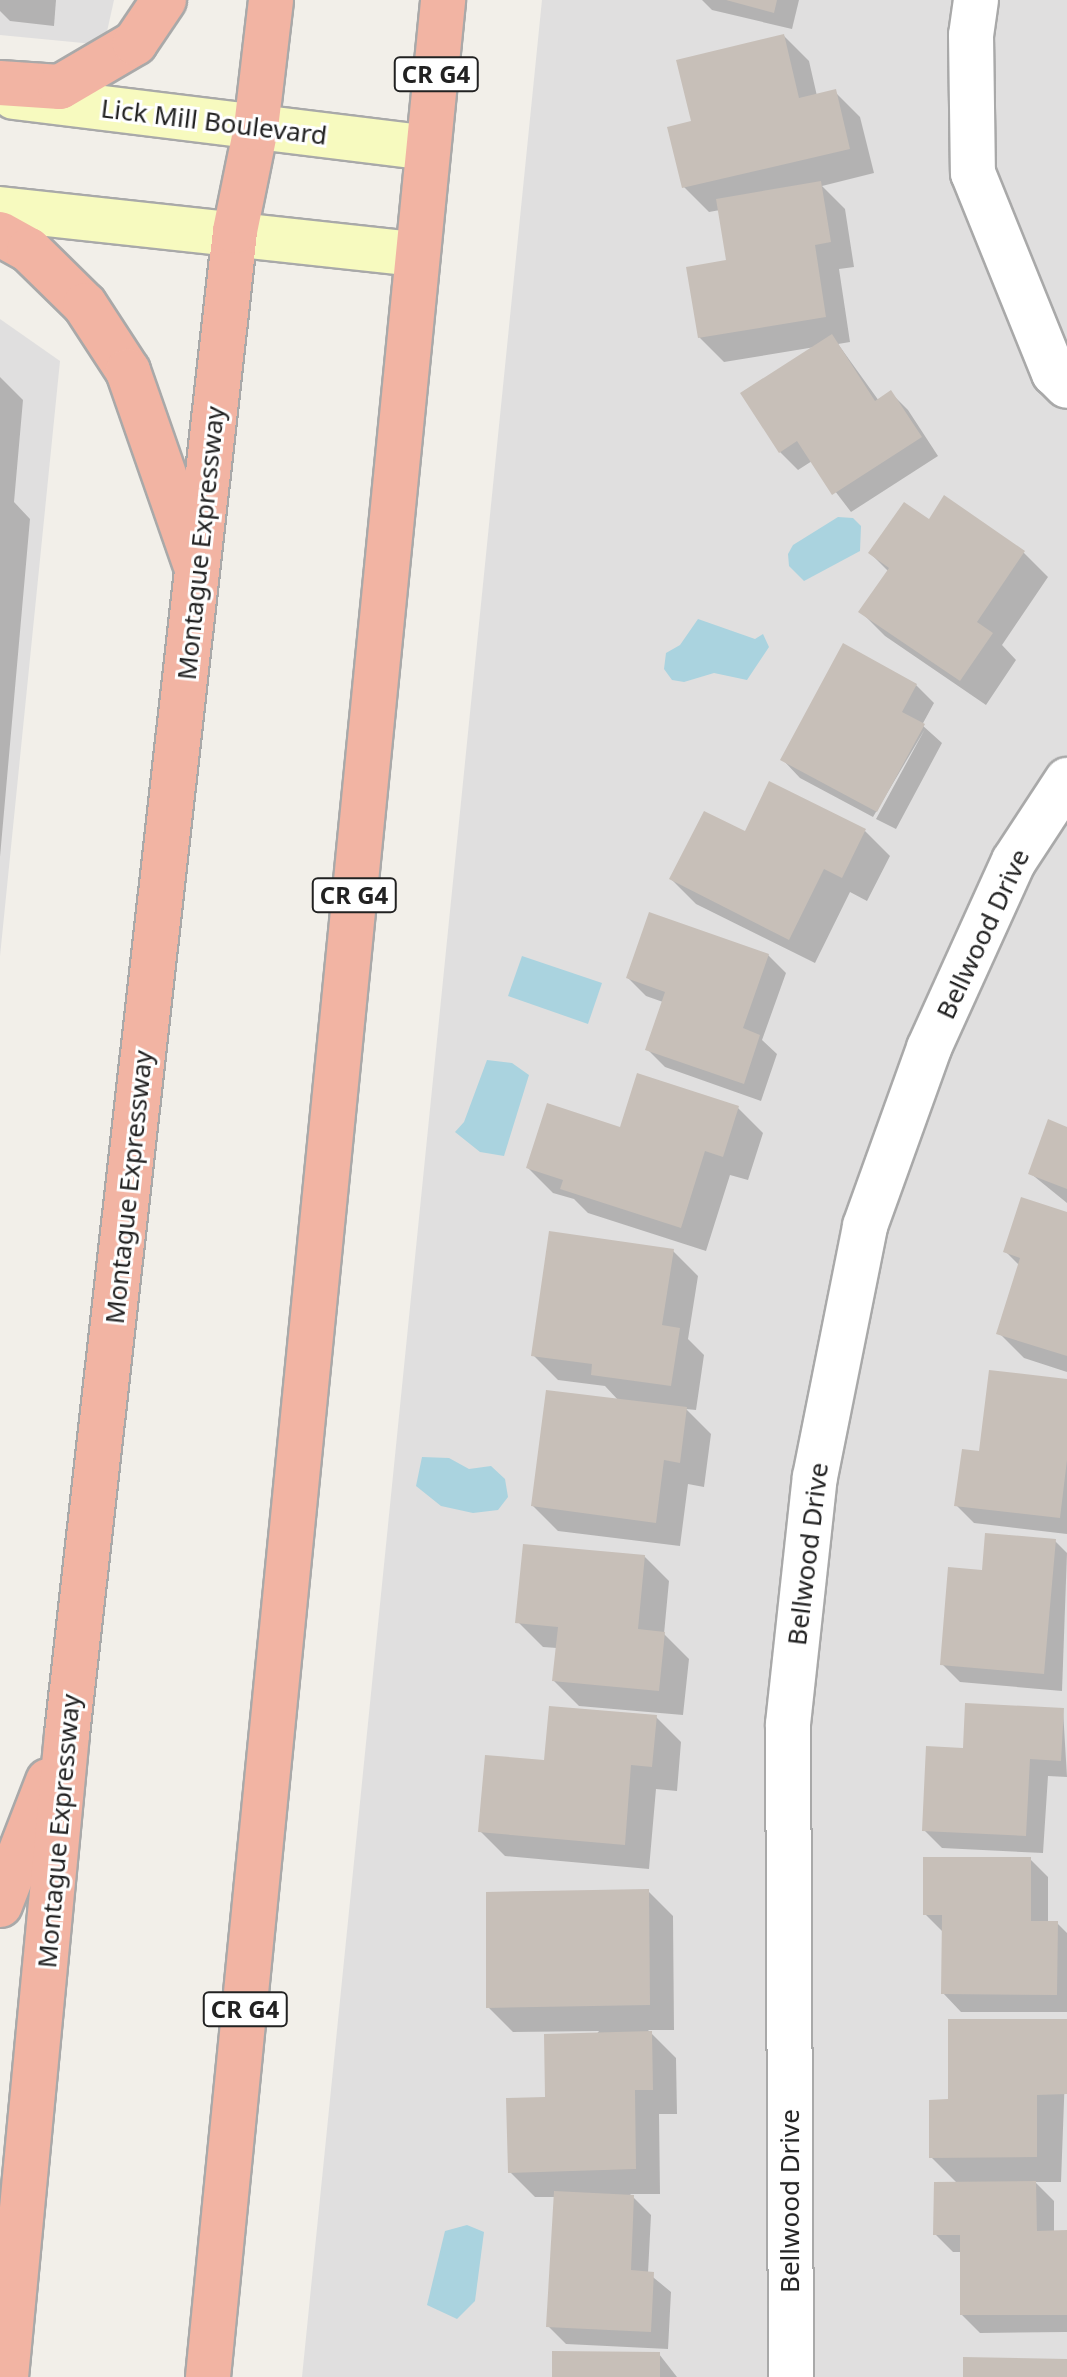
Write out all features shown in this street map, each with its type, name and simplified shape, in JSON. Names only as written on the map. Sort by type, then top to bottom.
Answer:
[{"type":"highway","points":[[0,83],[60,87],[135,43],[164,0]]},
{"type":"highway","name":"Montague Expressway","points":[[6,2377],[67,1734],[235,231],[256,128],[271,0]]},
{"type":"highway","name":"CR G4","points":[[208,2377],[443,0]]},
{"type":"highway","points":[[0,234],[29,250],[85,305],[128,371],[198,573]]},
{"type":"highway","points":[[0,1905],[67,1734]]},
{"type":"main road","name":"Lick Mill Boulevard","points":[[0,96],[428,148]]},
{"type":"main road","points":[[0,209],[235,231],[417,254]]},
{"type":"street","points":[[976,0],[971,35],[973,173],[1054,373],[1067,386]]},
{"type":"street","name":"Bellwood Drive","points":[[791,2377],[788,1724],[815,1477],[865,1226],[929,1048],[1014,861],[1067,780]]},
{"type":"shaded area","points":[[0,0],[114,0],[104,45],[0,35]]},
{"type":"shaded area","points":[[542,0],[1067,0],[1067,2377],[302,2377]]},
{"type":"shaded area","points":[[0,319],[60,361],[0,956]]},
{"type":"water","points":[[838,517],[853,518],[861,526],[860,551],[804,581],[789,566],[788,554],[793,545]]},
{"type":"water","points":[[698,619],[755,639],[763,634],[769,647],[747,680],[714,673],[684,682],[672,680],[664,669],[666,653],[680,645]]},
{"type":"water","points":[[522,956],[602,983],[588,1024],[508,996]]},
{"type":"water","points":[[487,1060],[512,1063],[529,1075],[504,1156],[480,1152],[455,1132],[464,1122]]},
{"type":"water","points":[[422,1457],[449,1458],[469,1469],[491,1466],[505,1479],[508,1497],[498,1510],[473,1513],[441,1506],[416,1486]]},
{"type":"water","points":[[467,2225],[484,2232],[475,2301],[457,2319],[427,2305],[445,2231]]},
{"type":"building","points":[[726,0],[777,0],[774,13]]},
{"type":"building","points":[[784,34],[799,98],[836,89],[850,149],[682,188],[667,127],[691,121],[676,60]]},
{"type":"building","points":[[821,181],[831,242],[815,245],[826,317],[698,338],[686,267],[726,260],[716,199]]},
{"type":"building","points":[[832,334],[875,401],[891,390],[922,437],[832,495],[797,441],[779,453],[740,393]]},
{"type":"building","points":[[944,495],[1025,551],[977,622],[993,633],[960,681],[858,612],[889,568],[868,553],[904,502],[929,519]]},
{"type":"building","points":[[843,643],[917,684],[902,712],[925,724],[877,812],[780,760]]},
{"type":"building","points":[[769,781],[866,829],[842,878],[824,869],[789,940],[669,879],[704,811],[745,831]]},
{"type":"building","points":[[649,912],[769,954],[743,1028],[760,1035],[744,1084],[645,1050],[665,992],[626,978]]},
{"type":"building","points":[[637,1073],[739,1106],[723,1157],[705,1151],[681,1228],[560,1189],[563,1180],[526,1168],[547,1103],[620,1127]]},
{"type":"building","points":[[1048,1119],[1067,1127],[1067,1189],[1028,1174]]},
{"type":"building","points":[[1021,1197],[1067,1212],[1067,1356],[996,1334],[1020,1258],[1003,1252]]},
{"type":"building","points":[[549,1231],[674,1249],[662,1325],[680,1328],[671,1386],[591,1375],[592,1364],[531,1356]]},
{"type":"building","points":[[989,1370],[1067,1379],[1067,1460],[1060,1518],[954,1506],[962,1449],[979,1451]]},
{"type":"building","points":[[546,1390],[687,1407],[680,1463],[664,1460],[656,1523],[531,1506]]},
{"type":"building","points":[[985,1533],[1056,1539],[1044,1674],[940,1665],[948,1567],[982,1570]]},
{"type":"building","points":[[523,1544],[645,1555],[638,1629],[665,1632],[659,1691],[552,1681],[558,1627],[515,1623]]},
{"type":"building","points":[[965,1703],[1064,1708],[1061,1761],[1030,1759],[1026,1836],[922,1831],[926,1746],[963,1748]]},
{"type":"building","points":[[549,1706],[657,1715],[652,1767],[631,1765],[625,1845],[478,1832],[485,1755],[544,1760]]},
{"type":"building","points":[[923,1857],[1031,1857],[1031,1921],[1058,1921],[1057,1995],[941,1994],[942,1915],[923,1915]]},
{"type":"building","points":[[649,1889],[650,2005],[486,2008],[486,1892]]},
{"type":"building","points":[[948,2019],[1067,2019],[1067,2094],[1037,2095],[1037,2157],[929,2158],[929,2100],[948,2099]]},
{"type":"building","points":[[652,2031],[653,2090],[635,2090],[636,2169],[508,2173],[506,2098],[545,2097],[544,2034]]},
{"type":"building","points":[[1036,2181],[1037,2231],[1067,2230],[1067,2315],[960,2315],[960,2235],[933,2235],[934,2182]]},
{"type":"building","points":[[554,2191],[634,2195],[631,2270],[654,2272],[651,2332],[546,2327]]},
{"type":"building","points":[[552,2351],[660,2352],[660,2377],[552,2377]]},
{"type":"building","points":[[963,2357],[1067,2359],[1067,2377],[963,2377]]}]
